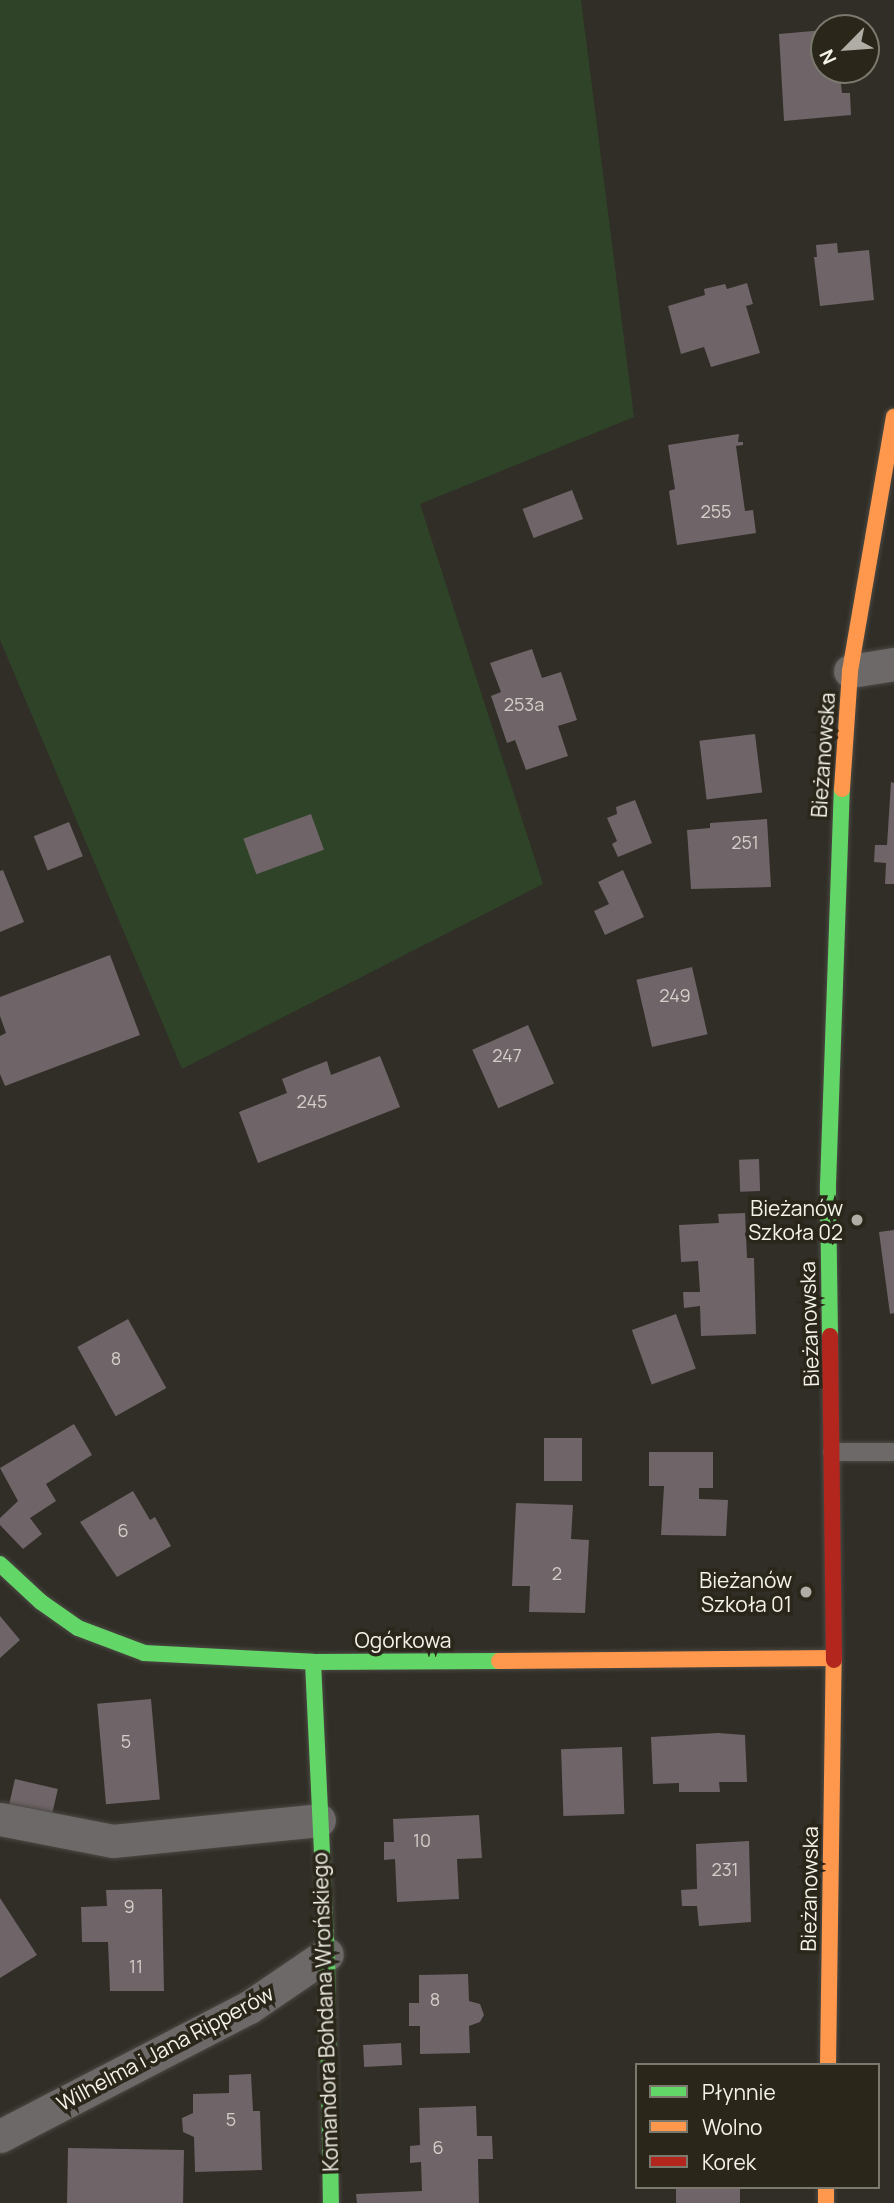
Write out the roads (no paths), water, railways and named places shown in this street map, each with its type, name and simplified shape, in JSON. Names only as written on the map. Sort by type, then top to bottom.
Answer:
[{"type":"street","name":"Bieżanowska","points":[[828,2063],[834,1658],[827,1280],[828,1158],[842,746],[850,671],[894,417]]},
{"type":"street","points":[[850,671],[894,664]]},
{"type":"street","name":"Ogórkowa","points":[[0,1564],[41,1601],[78,1628],[144,1653],[313,1662],[834,1658]]},
{"type":"street","name":"Komandora Bohdana Wrońskiego","points":[[313,1662],[327,1954],[331,2203]]},
{"type":"street","name":"Komandora Bohdana Wrońskiego","points":[[0,1819],[113,1840],[319,1820]]},
{"type":"street","name":"Wilhelma i Jana Ripperów","points":[[0,2136],[248,2007],[327,1954]]},
{"type":"lane","points":[[832,1452],[894,1452]]},
{"type":"place","name":"Bieżanów Szkoła 02","points":[[857,1220]]},
{"type":"place","name":"Bieżanów Szkoła 01","points":[[806,1592]]}]
